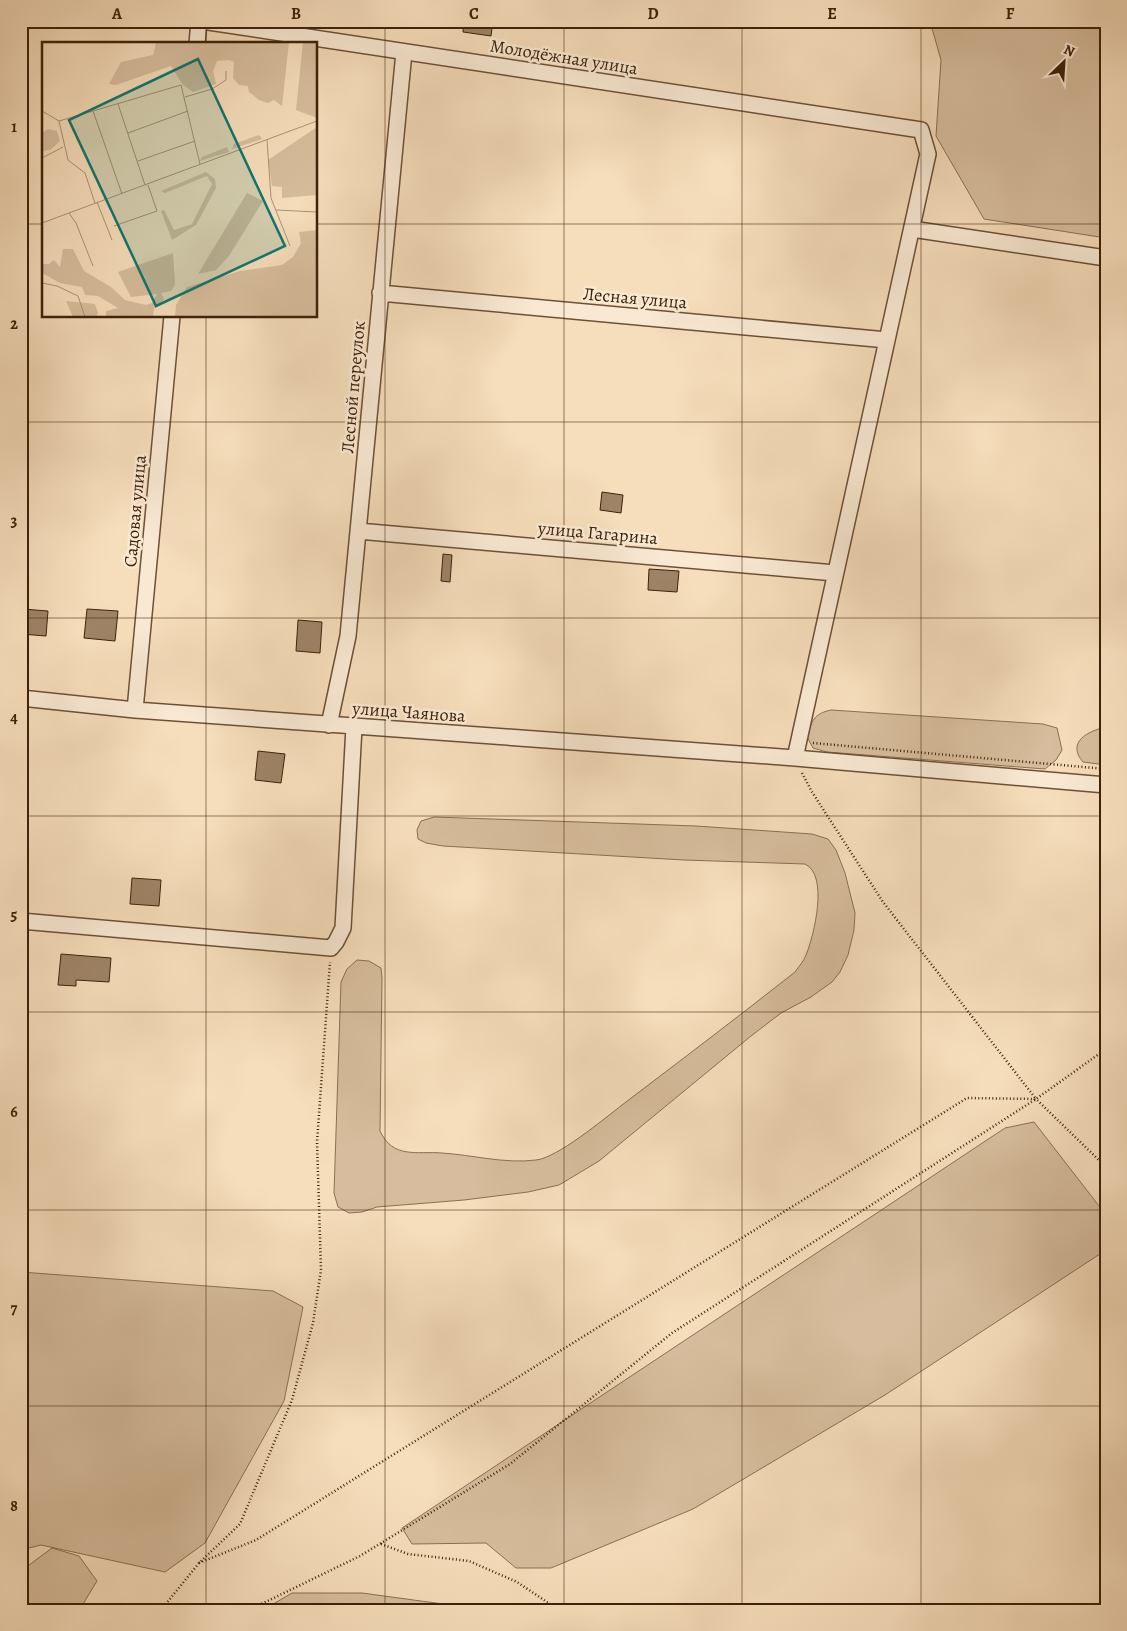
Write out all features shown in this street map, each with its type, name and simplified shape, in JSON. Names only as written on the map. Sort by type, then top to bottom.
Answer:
[{"type":"street","points":[[197,42],[200,21]]},
{"type":"street","name":"Молодёжная улица","points":[[200,21],[921,130],[928,154],[912,229]]},
{"type":"street","name":"Лесной переулок","points":[[329,725],[348,636],[404,52]]},
{"type":"street","points":[[795,758],[912,229],[1106,258]]},
{"type":"street","name":"Лесная улица","points":[[380,293],[887,340]]},
{"type":"street","name":"Садовая улица","points":[[135,710],[172,318]]},
{"type":"street","name":"улица Гагарина","points":[[358,531],[835,573]]},
{"type":"street","name":"улица Чаянова","points":[[21,698],[135,710],[795,758],[1106,785]]},
{"type":"street","points":[[21,921],[331,948],[343,928],[354,727]]},
{"type":"path","points":[[798,742],[1106,768]]},
{"type":"path","points":[[795,758],[812,792],[883,902],[1036,1099],[1106,1167]]},
{"type":"path","points":[[161,1610],[200,1563],[240,1524],[292,1400],[313,1323],[321,1270],[317,1142],[331,948]]},
{"type":"path","points":[[249,1610],[360,1556],[510,1464],[672,1333],[1036,1099],[1106,1049]]},
{"type":"path","points":[[200,1563],[256,1540],[967,1098],[1036,1099]]},
{"type":"path","points":[[381,1544],[408,1554],[469,1561],[517,1582],[559,1610]]},
{"type":"shaded area","points":[[930,21],[1106,21],[1106,238],[984,219],[936,136],[941,60]]},
{"type":"shaded area","points":[[831,710],[1043,724],[1057,728],[1062,750],[1056,760],[1045,769],[827,752],[813,748],[807,737],[814,719],[820,714]]},
{"type":"shaded area","points":[[1106,727],[1106,765],[1083,762],[1078,755],[1078,743],[1092,731]]},
{"type":"shaded area","points":[[434,817],[696,826],[812,834],[828,839],[836,850],[845,873],[855,913],[854,930],[848,955],[840,972],[832,982],[811,997],[781,1013],[599,1161],[559,1185],[528,1192],[464,1200],[377,1207],[362,1212],[349,1213],[338,1207],[334,1193],[341,982],[347,969],[357,960],[369,961],[381,968],[380,1131],[385,1140],[398,1150],[406,1152],[442,1153],[513,1161],[536,1160],[556,1153],[580,1137],[795,972],[805,957],[816,921],[818,893],[816,880],[812,870],[805,864],[684,860],[443,846],[426,843],[418,839],[417,830],[421,821]]},
{"type":"shaded area","points":[[1034,1122],[1106,1215],[1106,1250],[885,1395],[693,1509],[551,1568],[516,1568],[486,1543],[412,1544],[402,1528],[1005,1128]]},
{"type":"shaded area","points":[[21,1272],[273,1291],[303,1307],[284,1401],[205,1543],[165,1572],[41,1545],[21,1550]]},
{"type":"shaded area","points":[[52,1548],[79,1556],[97,1581],[83,1604],[73,1610],[21,1610],[21,1571]]},
{"type":"shaded area","points":[[292,1593],[362,1593],[465,1607],[467,1610],[263,1610]]},
{"type":"building","points":[[464,21],[493,21],[491,36],[463,32]]},
{"type":"building","points":[[602,492],[623,495],[621,513],[600,510]]},
{"type":"building","points":[[443,554],[452,555],[450,582],[441,581]]},
{"type":"building","points":[[649,569],[679,571],[677,592],[648,590]]},
{"type":"building","points":[[23,609],[48,611],[46,636],[21,634]]},
{"type":"building","points":[[87,609],[118,611],[115,641],[84,638]]},
{"type":"building","points":[[298,620],[322,622],[320,653],[296,651]]},
{"type":"building","points":[[258,751],[285,754],[281,783],[255,780]]},
{"type":"building","points":[[132,878],[161,880],[159,906],[130,904]]},
{"type":"building","points":[[61,954],[111,958],[109,982],[76,980],[76,986],[58,985]]}]
